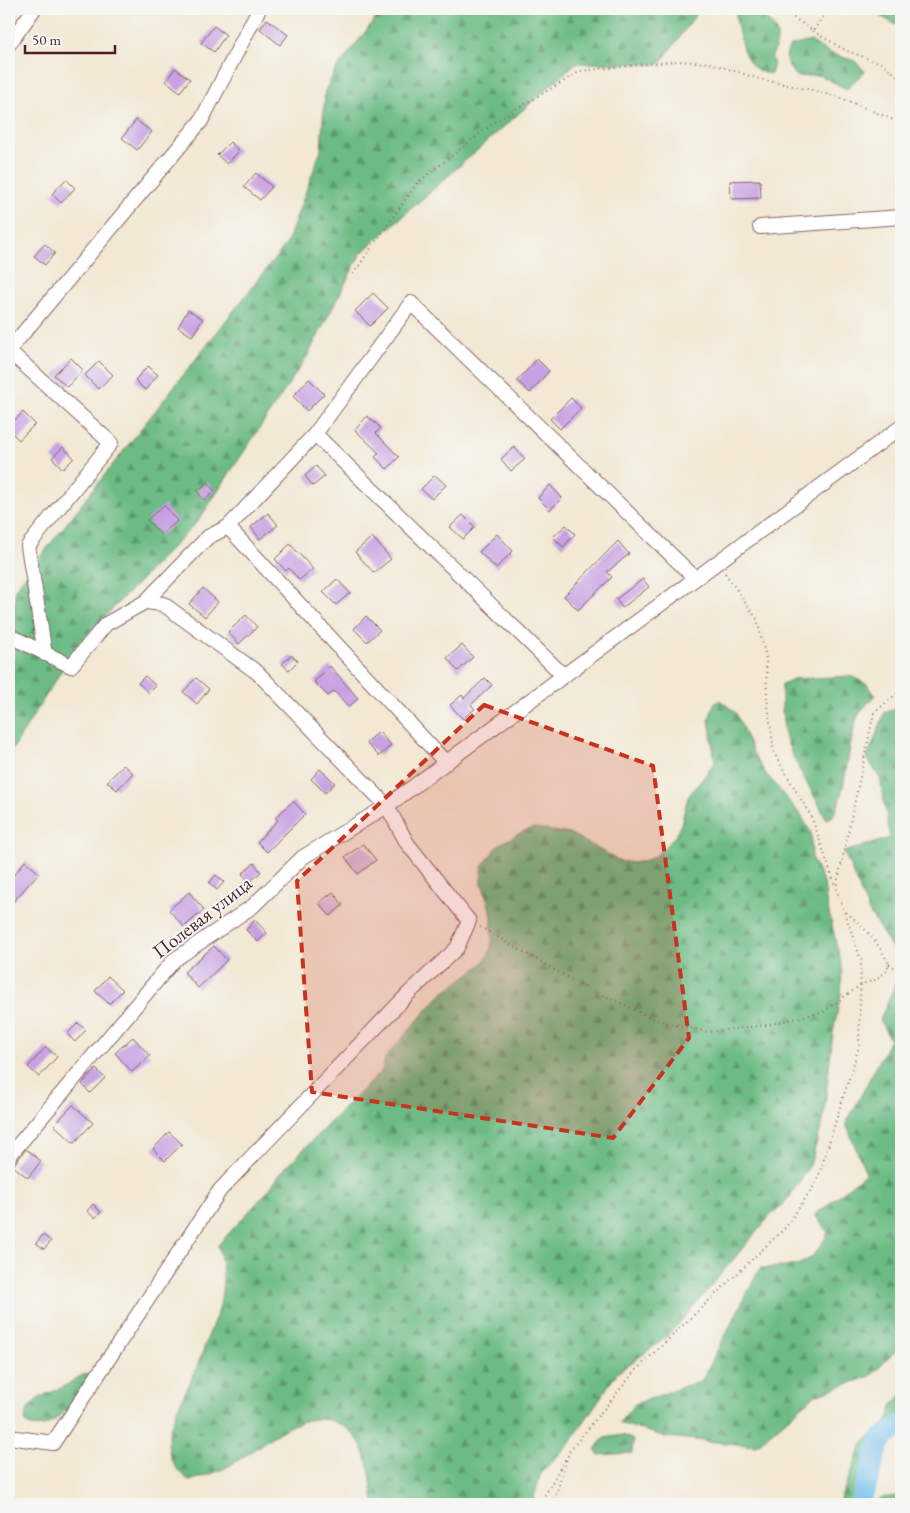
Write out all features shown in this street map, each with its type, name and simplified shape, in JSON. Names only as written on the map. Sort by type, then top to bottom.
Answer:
[{"type":"street","points":[[9,44],[34,9]]},
{"type":"street","points":[[45,654],[28,546],[111,443],[9,350],[201,121],[259,9]]},
{"type":"street","points":[[760,226],[901,217]]},
{"type":"street","points":[[9,642],[14,638],[71,666],[106,624],[145,602],[208,537],[228,527],[315,434],[411,302],[695,578]]},
{"type":"street","name":"Полевая улица","points":[[9,1156],[174,960],[252,906],[303,857],[387,806],[901,427]]},
{"type":"street","points":[[315,434],[563,675]]},
{"type":"street","points":[[228,527],[446,763]]},
{"type":"street","points":[[9,1437],[53,1443],[220,1190],[409,993],[457,948],[469,920],[407,843],[387,806],[258,673],[162,604],[145,602]]},
{"type":"path","points":[[781,9],[845,50],[883,64],[901,79]]},
{"type":"path","points":[[813,31],[828,9]]},
{"type":"path","points":[[353,274],[417,183],[496,121],[582,71],[677,61],[710,63],[759,79],[813,90],[846,100],[901,123]]},
{"type":"path","points":[[540,1504],[569,1452],[635,1371],[786,1227],[817,1181],[859,1047],[862,984],[861,960],[812,818],[774,753],[767,697],[766,658],[757,619],[716,562]]},
{"type":"path","points":[[836,888],[874,713],[901,690]]},
{"type":"path","points":[[845,911],[867,930],[880,946],[889,964],[901,972]]},
{"type":"path","points":[[469,920],[581,985],[659,1021],[708,1032],[767,1025],[824,1012],[862,984],[875,980],[886,972],[889,964]]},
{"type":"path","points":[[553,1504],[569,1452]]},
{"type":"highlighted area","points":[[484,705],[653,766],[689,1038],[613,1138],[312,1092],[297,881]]},
{"type":"green space","points":[[383,9],[700,9],[660,64],[576,63],[361,253],[308,355],[198,521],[78,644],[9,755],[9,665],[14,661],[15,589],[287,243],[321,150],[325,91],[335,71]]},
{"type":"green space","points":[[750,9],[771,23],[777,34],[771,58],[774,64],[771,74],[761,72],[754,67],[744,50],[735,10]]},
{"type":"green space","points":[[868,9],[901,9],[901,28]]},
{"type":"green space","points":[[811,41],[829,53],[855,61],[865,71],[847,89],[819,75],[797,77],[787,63],[786,55],[790,46]]},
{"type":"green space","points":[[851,676],[868,685],[875,695],[858,716],[840,799],[832,817],[826,819],[787,742],[783,720],[782,684],[793,679]]},
{"type":"green space","points":[[720,700],[736,713],[755,757],[766,774],[801,815],[811,833],[812,859],[824,883],[826,901],[842,967],[841,994],[833,1033],[823,1121],[810,1165],[789,1198],[769,1217],[679,1324],[663,1340],[617,1373],[569,1444],[541,1473],[532,1504],[374,1504],[369,1469],[362,1446],[348,1429],[323,1419],[295,1424],[281,1431],[229,1466],[215,1473],[190,1481],[177,1469],[170,1456],[168,1442],[175,1414],[219,1310],[223,1277],[218,1245],[267,1192],[284,1169],[382,1070],[385,1058],[439,996],[481,965],[489,954],[492,942],[492,916],[481,880],[482,867],[498,845],[524,831],[535,828],[571,834],[620,861],[632,863],[645,861],[657,855],[676,835],[688,797],[715,763],[709,719],[714,704]]},
{"type":"green space","points":[[901,708],[901,962],[869,912],[844,852],[890,838],[880,778],[867,758],[885,712]]},
{"type":"green space","points":[[901,971],[901,1345],[871,1376],[815,1395],[756,1446],[666,1437],[619,1423],[635,1404],[702,1380],[760,1268],[783,1267],[801,1263],[809,1259],[822,1244],[828,1232],[815,1215],[866,1173],[846,1124],[890,1040],[880,1020]]},
{"type":"green space","points":[[85,1374],[91,1377],[64,1412],[47,1425],[38,1427],[28,1425],[25,1420],[33,1402]]},
{"type":"green space","points":[[901,1395],[901,1433],[873,1455],[868,1462],[859,1479],[852,1504],[838,1504],[864,1441],[888,1421],[892,1406]]},
{"type":"green space","points":[[623,1435],[633,1440],[632,1453],[598,1455],[595,1449],[604,1438]]},
{"type":"green space","points":[[885,1497],[901,1497],[901,1504],[869,1504]]},
{"type":"building","points":[[267,19],[288,35],[280,45],[260,29]]},
{"type":"building","points":[[214,26],[226,35],[214,52],[201,43]]},
{"type":"building","points":[[175,68],[190,79],[180,92],[166,81]]},
{"type":"building","points":[[136,120],[152,132],[137,150],[122,138]]},
{"type":"building","points":[[230,142],[239,151],[227,164],[217,155]]},
{"type":"building","points":[[256,173],[272,187],[260,200],[244,187]]},
{"type":"building","points":[[66,179],[75,188],[61,203],[52,194]]},
{"type":"building","points":[[760,180],[761,198],[731,199],[730,181]]},
{"type":"building","points":[[45,244],[55,253],[45,265],[34,256]]},
{"type":"building","points":[[373,293],[388,308],[370,326],[355,311]]},
{"type":"building","points":[[188,310],[203,319],[192,336],[178,327]]},
{"type":"building","points":[[71,358],[83,370],[67,387],[54,375]]},
{"type":"building","points":[[537,359],[549,371],[530,393],[517,381]]},
{"type":"building","points":[[99,361],[113,375],[98,389],[85,375]]},
{"type":"building","points":[[148,366],[158,375],[145,390],[135,380]]},
{"type":"building","points":[[309,379],[324,394],[307,411],[293,396]]},
{"type":"building","points":[[571,398],[581,408],[560,429],[550,419]]},
{"type":"building","points":[[23,412],[35,424],[19,440],[9,430],[9,426]]},
{"type":"building","points":[[367,416],[381,428],[376,433],[399,457],[387,469],[375,457],[379,453],[355,430]]},
{"type":"building","points":[[63,447],[74,458],[63,469],[52,458]]},
{"type":"building","points":[[514,447],[525,459],[511,471],[501,459]]},
{"type":"building","points":[[316,466],[325,476],[313,486],[305,476]]},
{"type":"building","points":[[435,475],[446,485],[432,499],[421,489]]},
{"type":"building","points":[[208,482],[215,492],[204,500],[197,491]]},
{"type":"building","points":[[550,485],[562,498],[550,510],[538,498]]},
{"type":"building","points":[[164,505],[177,521],[161,535],[147,520]]},
{"type":"building","points":[[268,513],[278,525],[260,539],[251,527]]},
{"type":"building","points":[[463,515],[475,527],[463,539],[450,527]]},
{"type":"building","points":[[566,525],[575,534],[563,547],[553,537]]},
{"type":"building","points":[[497,534],[513,551],[496,568],[479,552]]},
{"type":"building","points":[[372,537],[391,559],[374,573],[355,552]]},
{"type":"building","points":[[618,541],[629,554],[607,572],[612,577],[578,610],[564,596]]},
{"type":"building","points":[[290,544],[313,569],[299,580],[289,568],[286,571],[275,559]]},
{"type":"building","points":[[337,579],[350,593],[336,605],[323,592]]},
{"type":"building","points":[[643,579],[649,587],[622,608],[616,599]]},
{"type":"building","points":[[203,588],[218,602],[205,617],[189,604]]},
{"type":"building","points":[[246,615],[257,627],[239,644],[228,632]]},
{"type":"building","points":[[366,616],[380,630],[367,642],[354,629]]},
{"type":"building","points":[[462,645],[473,657],[458,671],[447,658]]},
{"type":"building","points":[[291,655],[298,661],[289,670],[282,664]]},
{"type":"building","points":[[330,666],[358,698],[349,707],[334,691],[328,696],[314,682]]},
{"type":"building","points":[[145,676],[156,686],[149,693],[138,683]]},
{"type":"building","points":[[196,678],[209,689],[197,704],[183,692]]},
{"type":"building","points":[[485,678],[492,685],[471,705],[475,709],[463,719],[450,705],[462,695],[464,698]]},
{"type":"building","points":[[379,732],[391,745],[379,756],[366,743]]},
{"type":"building","points":[[123,765],[133,773],[117,790],[107,782]]},
{"type":"building","points":[[320,769],[335,783],[325,793],[311,779]]},
{"type":"building","points":[[293,801],[305,814],[267,852],[257,842],[278,820],[275,818]]},
{"type":"building","points":[[363,844],[376,860],[358,874],[345,857]]},
{"type":"building","points":[[25,861],[39,873],[9,906],[9,881]]},
{"type":"building","points":[[254,863],[261,872],[250,882],[242,874]]},
{"type":"building","points":[[216,875],[224,882],[217,890],[209,883]]},
{"type":"building","points":[[189,892],[204,910],[184,927],[169,910]]},
{"type":"building","points":[[333,892],[343,905],[330,916],[319,903]]},
{"type":"building","points":[[255,920],[267,933],[258,942],[246,930]]},
{"type":"building","points":[[214,946],[227,960],[198,988],[184,972]]},
{"type":"building","points":[[108,976],[123,990],[109,1004],[95,991]]},
{"type":"building","points":[[78,1023],[86,1030],[75,1042],[67,1034]]},
{"type":"building","points":[[133,1037],[150,1056],[132,1072],[115,1053]]},
{"type":"building","points":[[46,1047],[57,1057],[39,1077],[28,1067]]},
{"type":"building","points":[[96,1069],[105,1078],[90,1093],[82,1084]]},
{"type":"building","points":[[73,1105],[93,1123],[74,1143],[54,1125]]},
{"type":"building","points":[[169,1132],[182,1144],[165,1161],[153,1149]]},
{"type":"building","points":[[26,1149],[41,1161],[28,1178],[13,1166]]},
{"type":"building","points":[[93,1204],[101,1212],[95,1218],[87,1211]]},
{"type":"building","points":[[43,1235],[51,1241],[44,1249],[36,1243]]},
{"type":"waterway","points":[[860,1504],[881,1439],[901,1425]]}]
